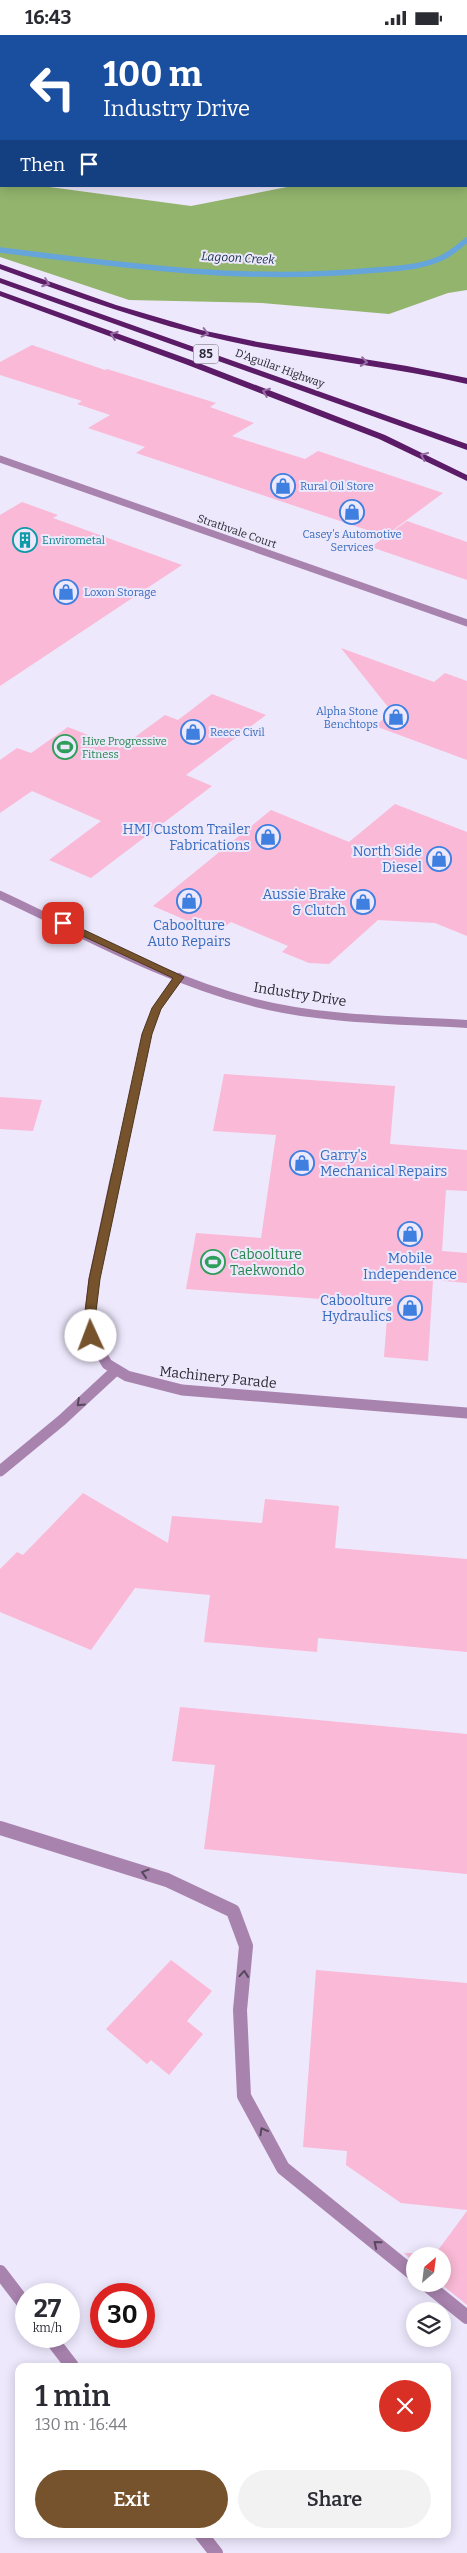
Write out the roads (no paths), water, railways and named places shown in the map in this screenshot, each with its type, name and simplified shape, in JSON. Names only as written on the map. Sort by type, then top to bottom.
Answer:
[{"type":"highway","points":[[0,266],[116,308],[235,340],[467,381]]},
{"type":"highway","name":"D'Aguilar Highway","points":[[0,280],[467,447]]},
{"type":"highway","points":[[0,293],[382,437],[467,478]]},
{"type":"street","name":"Strathvale Court","points":[[0,459],[467,623]]},
{"type":"street","name":"Industry Drive","points":[[0,895],[179,977],[251,1002],[334,1015],[467,1024]]},
{"type":"street","name":"Machinery Parade","points":[[179,977],[157,1008],[147,1034],[94,1279],[89,1320],[91,1336],[97,1350],[107,1364],[116,1370],[151,1384],[182,1389],[467,1413]]},
{"type":"street","points":[[0,1471],[62,1420],[116,1370]]},
{"type":"street","points":[[0,1828],[167,1880],[234,1911],[246,1946],[240,2010],[244,2096],[283,2168],[406,2268]]},
{"type":"street","points":[[0,2272],[15,2292]]},
{"type":"street","points":[[437,2293],[467,2317]]},
{"type":"street","points":[[58,2348],[70,2363]]},
{"type":"street","points":[[203,2538],[216,2553]]},
{"type":"waterway","name":"Lagoon Creek","points":[[0,250],[182,270],[227,273],[318,274],[421,265],[447,255],[467,240]]},
{"type":"place","name":"Rural Oil Store","points":[[283,486]]},
{"type":"place","name":"Casey's Automotive Services","points":[[352,512]]},
{"type":"place","name":"Envirometal","points":[[25,540]]},
{"type":"place","name":"Loxon Storage","points":[[66,592]]},
{"type":"place","name":"Alpha Stone Benchtops","points":[[396,717]]},
{"type":"place","name":"Reece Civil","points":[[193,732]]},
{"type":"place","name":"Hive Progressive Fitness","points":[[65,747]]},
{"type":"place","name":"HMJ Custom Trailer Fabrications","points":[[268,837]]},
{"type":"place","name":"North Side Diesel","points":[[439,859]]},
{"type":"place","name":"Caboolture Auto Repairs","points":[[189,901]]},
{"type":"place","name":"Aussie Brake & Clutch","points":[[363,902]]},
{"type":"place","name":"Garry's Mechanical Repairs","points":[[302,1163]]},
{"type":"place","name":"Mobile Independence","points":[[410,1234]]},
{"type":"place","name":"Caboolture Taekwondo","points":[[213,1262]]},
{"type":"place","name":"Caboolture Hydraulics","points":[[410,1308]]}]
